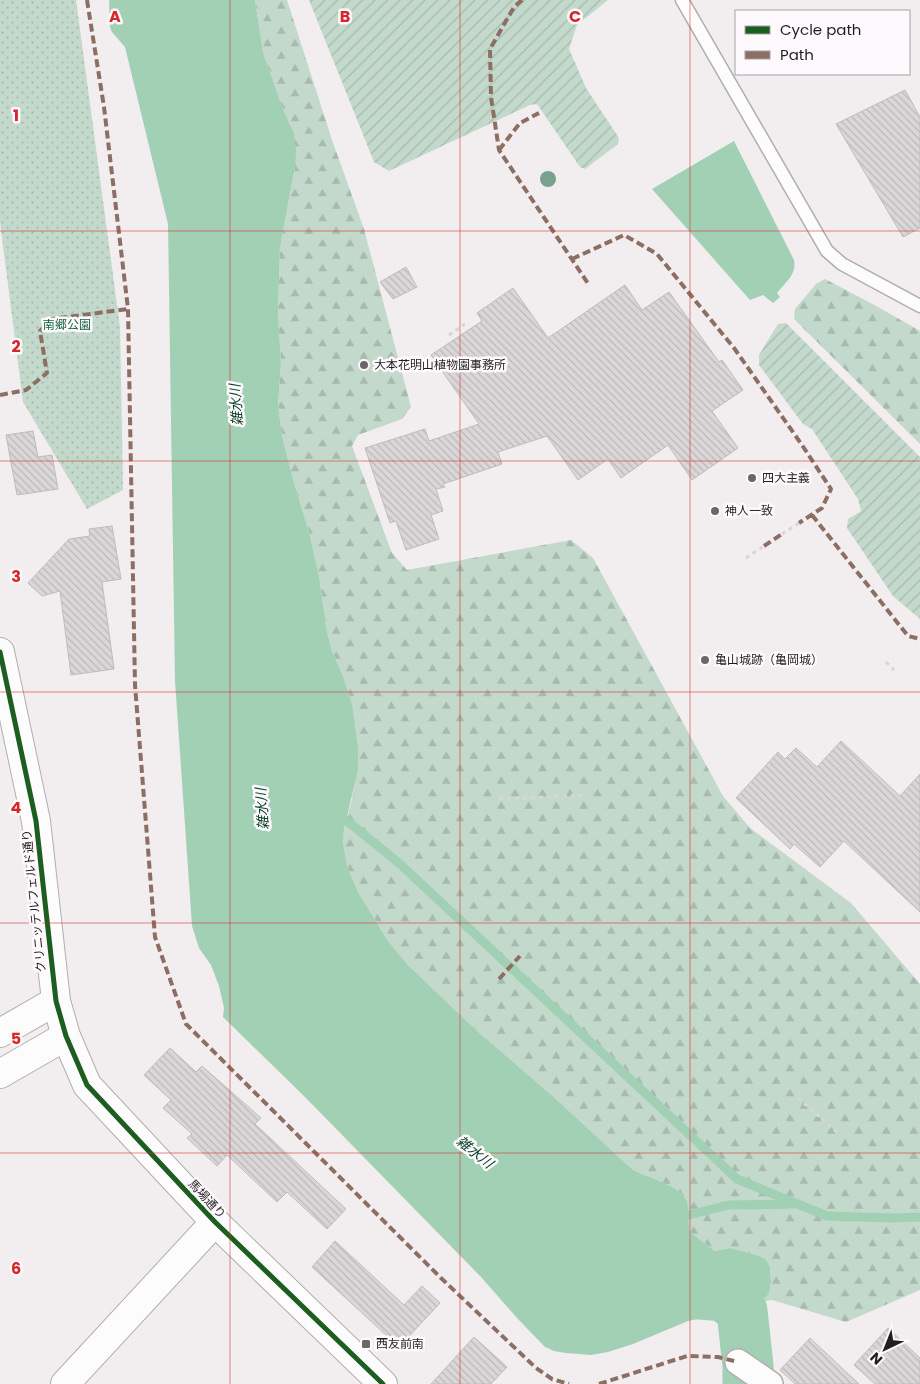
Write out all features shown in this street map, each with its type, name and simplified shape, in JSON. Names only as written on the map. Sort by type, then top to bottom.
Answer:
[{"type":"street","name":"クリニッテルフェルド通り","points":[[0,652],[36,821],[56,1001]]},
{"type":"street","points":[[0,1033],[56,1001]]},
{"type":"street","name":"馬場通り","points":[[56,1001],[66,1036],[87,1085],[215,1222],[382,1384]]},
{"type":"street","points":[[0,1074],[66,1036]]},
{"type":"street","points":[[64,1384],[215,1222]]},
{"type":"street","points":[[738,1362],[770,1384]]},
{"type":"lane","points":[[682,0],[827,251],[842,264],[920,306]]},
{"type":"path","points":[[449,335],[465,324]]},
{"type":"path","points":[[782,534],[799,523]]},
{"type":"path","points":[[746,558],[764,546]]},
{"type":"path","points":[[886,662],[894,670]]},
{"type":"path","points":[[499,799],[586,795]]},
{"type":"path","points":[[798,1098],[840,1135]]},
{"type":"green space","name":"南郷公園","points":[[0,0],[76,0],[120,327],[123,490],[87,509],[23,402],[0,222]]},
{"type":"green space","points":[[255,0],[287,0],[332,140],[364,229],[411,407],[402,419],[358,435],[352,446],[392,553],[407,570],[571,540],[593,558],[723,796],[750,828],[851,903],[920,984],[920,1290],[846,1322],[772,1300],[761,1302],[770,1286],[770,1267],[730,1248],[715,1251],[690,1232],[688,1204],[683,1195],[671,1187],[633,1170],[556,1099],[476,1030],[408,965],[388,941],[358,892],[347,866],[343,842],[344,829],[355,781],[352,704],[332,651],[327,632],[319,576],[309,532],[282,436],[278,405],[281,363],[278,312],[280,248],[295,167],[294,133],[283,109],[263,52]]},
{"type":"green space","points":[[309,0],[608,0],[577,25],[569,49],[586,88],[619,138],[618,144],[585,169],[580,167],[537,104],[530,105],[389,171],[374,162]]},
{"type":"green space","points":[[825,279],[920,331],[920,444],[794,319],[795,309],[816,284]]},
{"type":"green space","points":[[786,323],[920,457],[920,619],[893,596],[847,528],[848,519],[861,511],[858,499],[812,429],[803,424],[759,365],[759,355],[778,324]]},
{"type":"water","points":[[109,0],[255,0],[263,52],[283,109],[294,133],[295,167],[280,248],[278,312],[281,363],[278,405],[282,436],[309,532],[319,576],[327,632],[332,651],[352,704],[358,749],[358,770],[344,829],[343,842],[347,866],[358,892],[388,941],[408,965],[476,1030],[556,1099],[633,1170],[671,1186],[683,1195],[688,1204],[690,1232],[715,1251],[730,1248],[765,1259],[770,1267],[771,1282],[769,1293],[761,1302],[748,1311],[734,1311],[688,1321],[633,1344],[608,1352],[591,1355],[554,1351],[545,1347],[481,1277],[304,1096],[223,1017],[224,1008],[219,986],[211,965],[199,948],[192,926],[175,681],[168,224],[125,47],[110,27]]},
{"type":"water","points":[[734,141],[794,260],[794,270],[777,293],[780,297],[773,303],[763,295],[750,300],[652,189]]},
{"type":"building","points":[[905,90],[920,117],[920,228],[903,237],[836,124]]},
{"type":"building","points":[[406,267],[417,287],[393,299],[380,282]]},
{"type":"building","points":[[625,285],[642,310],[669,292],[719,362],[722,360],[743,390],[712,411],[738,448],[692,480],[668,445],[621,478],[608,459],[578,480],[547,436],[498,452],[502,464],[443,484],[445,487],[436,489],[443,511],[431,515],[439,539],[406,550],[396,521],[390,523],[365,448],[425,429],[429,441],[479,424],[431,355],[482,321],[477,313],[513,288],[548,338]]},
{"type":"building","points":[[33,431],[38,457],[52,455],[58,489],[17,495],[6,435]]},
{"type":"building","points":[[112,526],[121,579],[102,582],[114,669],[71,675],[60,591],[42,596],[28,583],[69,539],[90,536],[89,529]]},
{"type":"building","points":[[841,741],[900,796],[920,774],[920,912],[844,841],[820,867],[794,844],[790,849],[736,798],[778,752],[785,759],[796,748],[817,767]]},
{"type":"building","points":[[170,1048],[196,1072],[202,1066],[261,1118],[255,1124],[346,1209],[327,1229],[287,1192],[277,1202],[227,1155],[217,1166],[187,1138],[192,1134],[163,1108],[171,1100],[144,1075]]},
{"type":"building","points":[[335,1241],[404,1305],[422,1286],[440,1303],[399,1347],[312,1267]]},
{"type":"building","points":[[888,1328],[920,1358],[920,1384],[875,1384],[854,1365]]},
{"type":"building","points":[[474,1337],[507,1367],[491,1384],[431,1384]]},
{"type":"building","points":[[810,1338],[859,1384],[795,1384],[780,1370]]},
{"type":"waterway","points":[[346,820],[400,864],[737,1179],[827,1216],[920,1217]]},
{"type":"waterway","points":[[688,1215],[729,1205],[794,1204]]},
{"type":"waterway","name":"雑水川","points":[[677,1292],[724,1296],[742,1311],[748,1384]]},
{"type":"marked path","points":[[87,0],[104,107],[128,309],[135,685],[155,937],[186,1024],[441,1278],[536,1368],[552,1379],[569,1384]]},
{"type":"marked path","points":[[522,0],[514,7],[490,49],[491,97],[499,150],[589,285]]},
{"type":"marked path","points":[[499,150],[520,123],[539,113]]},
{"type":"marked path","points":[[572,259],[624,235],[657,254],[734,348],[831,489],[822,508],[799,523]]},
{"type":"marked path","points":[[0,395],[26,390],[47,373],[40,331],[52,319],[128,309]]},
{"type":"marked path","points":[[812,515],[908,636],[920,639]]},
{"type":"marked path","points":[[764,546],[782,534]]},
{"type":"marked path","points":[[499,979],[520,956]]},
{"type":"marked path","points":[[599,1384],[687,1356],[718,1357],[738,1362]]},
{"type":"cycle path","points":[[0,652],[36,821],[56,1001],[66,1036],[87,1085],[215,1222],[383,1384]]},
{"type":"place","name":"大本花明山植物園事務所","points":[[364,365]]},
{"type":"place","name":"四大主義","points":[[752,478]]},
{"type":"place","name":"神人一致","points":[[715,511]]},
{"type":"place","name":"亀山城跡（亀岡城）","points":[[705,660]]},
{"type":"place","name":"西友前南","points":[[366,1344]]}]
